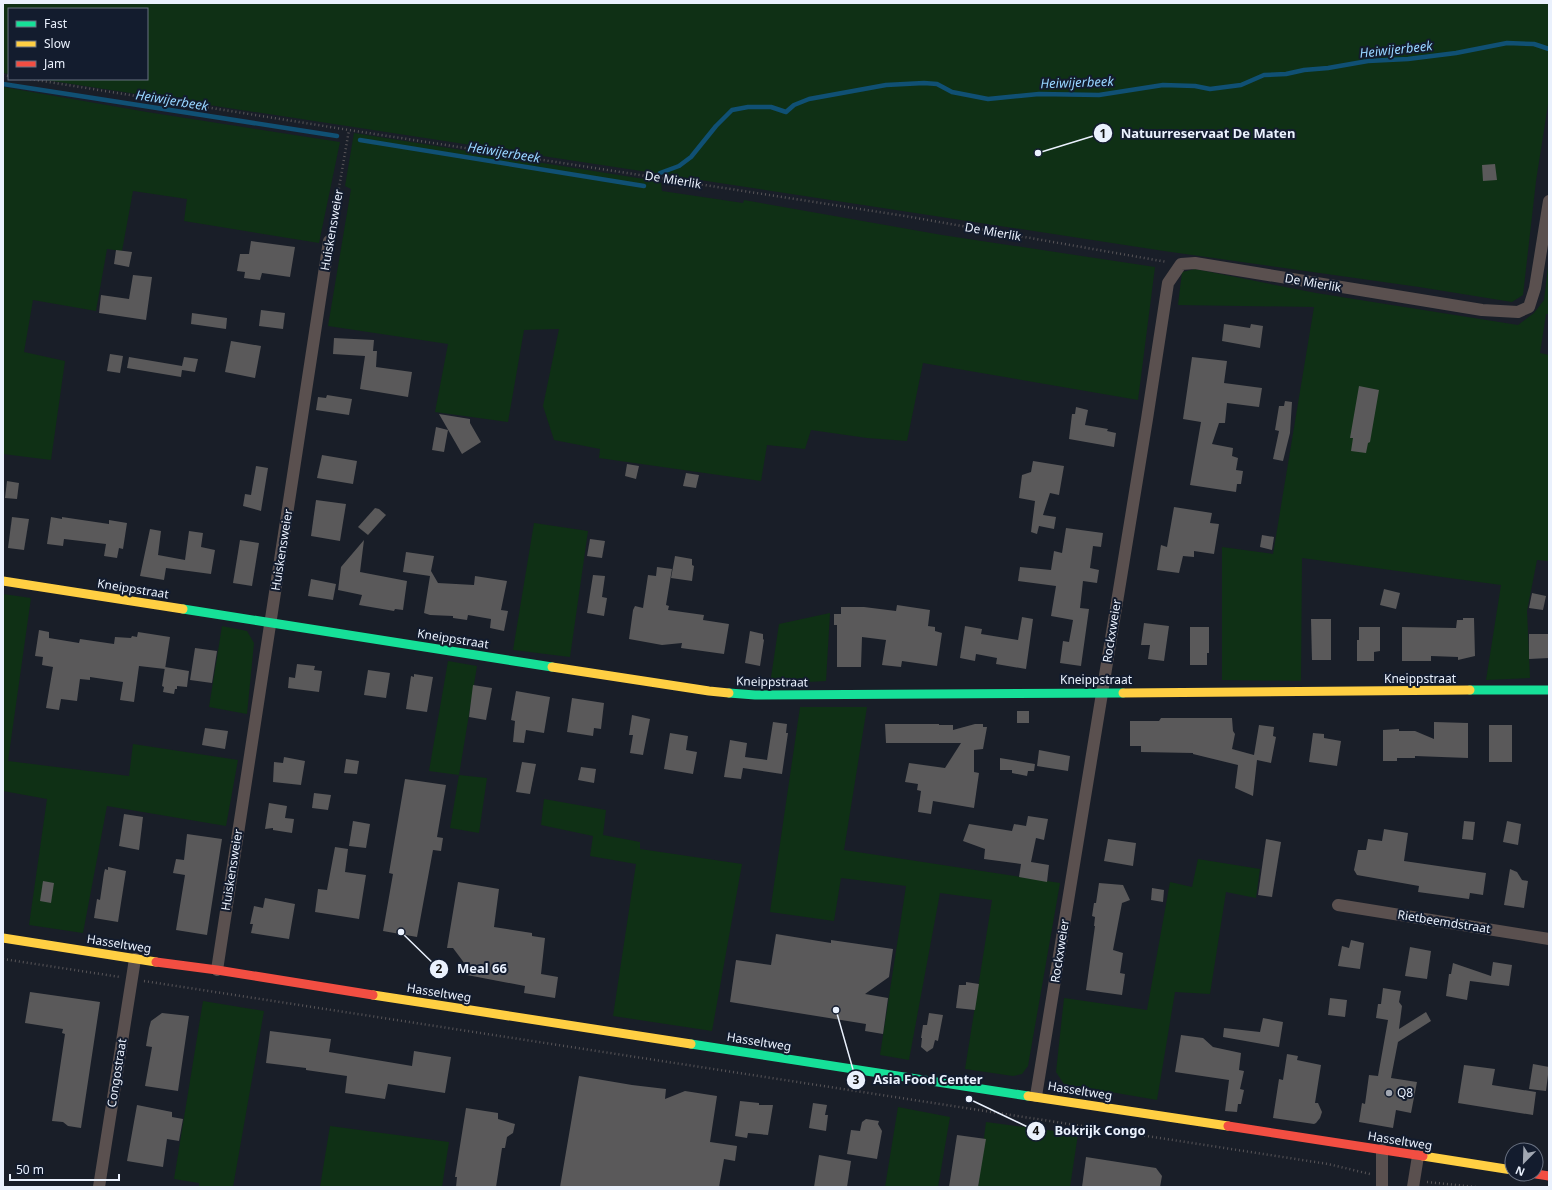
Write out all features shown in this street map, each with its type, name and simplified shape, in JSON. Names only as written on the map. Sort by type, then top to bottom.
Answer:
[{"type":"street","name":"De Mierlik","points":[[1181,264],[1195,263],[1482,310],[1518,312],[1529,307],[1535,288],[1549,201]]},
{"type":"street","name":"Huiskensweier","points":[[217,970],[329,242]]},
{"type":"street","name":"Rockxweier","points":[[1036,1096],[1168,283],[1181,264]]},
{"type":"street","name":"Kneippstraat","points":[[3,581],[701,690],[755,695],[1549,690]]},
{"type":"street","name":"Rietbeemdstraat","points":[[1338,905],[1549,939]]},
{"type":"street","name":"Hasseltweg","points":[[3,938],[1504,1169]]},
{"type":"street","name":"Congostraat","points":[[99,1187],[135,958]]},
{"type":"street","points":[[1382,1150],[1382,1187]]},
{"type":"street","points":[[1417,1184],[1418,1156]]},
{"type":"path","name":"De Mierlik","points":[[36,80],[905,216],[1181,264]]},
{"type":"path","name":"Huiskensweier","points":[[329,242],[349,130]]},
{"type":"path","points":[[3,959],[118,977]]},
{"type":"path","points":[[144,981],[1328,1164],[1375,1175]]},
{"type":"path","points":[[1417,1184],[1456,1184],[1476,1187]]},
{"type":"path","points":[[1452,1187],[1456,1184]]},
{"type":"green space","points":[[3,3],[1549,3],[1549,98],[1536,181],[1523,295],[1512,302],[1419,287],[1164,251],[46,80],[148,80],[148,8],[8,8],[8,74],[3,73]]},
{"type":"green space","points":[[3,87],[147,112],[340,142],[319,243],[184,221],[187,199],[133,191],[122,251],[107,249],[96,311],[33,300],[24,352],[65,361],[51,460],[3,454]]},
{"type":"green space","points":[[354,133],[644,179],[661,183],[662,191],[743,203],[744,200],[942,235],[1155,267],[1138,400],[923,363],[907,441],[867,438],[811,430],[805,449],[767,445],[761,481],[599,458],[600,449],[554,440],[543,406],[559,329],[524,330],[508,422],[435,412],[448,344],[328,326],[351,189],[345,186]]},
{"type":"green space","points":[[1549,258],[1549,314],[1546,314],[1540,353],[1549,355],[1549,561],[1537,560],[1527,611],[1530,678],[1486,680],[1501,585],[1302,558],[1301,681],[1222,680],[1222,547],[1273,554],[1314,307],[1178,305],[1182,272],[1195,269],[1316,293],[1518,325],[1534,313],[1544,300]]},
{"type":"green space","points":[[534,523],[588,531],[570,657],[513,650]]},
{"type":"green space","points":[[3,594],[31,598],[8,761],[129,776],[133,744],[238,760],[226,826],[107,806],[83,933],[29,925],[47,799],[3,791]]},
{"type":"green space","points":[[830,613],[826,681],[770,684],[779,624]]},
{"type":"green space","points":[[222,626],[247,631],[254,643],[247,714],[209,707]]},
{"type":"green space","points":[[448,661],[477,666],[459,775],[429,771]]},
{"type":"green space","points":[[800,707],[867,707],[844,850],[1060,883],[1028,1066],[1022,1074],[1013,1076],[965,1069],[992,900],[940,893],[909,1060],[880,1055],[906,886],[841,878],[834,921],[770,912]]},
{"type":"green space","points":[[459,775],[487,778],[479,833],[450,828]]},
{"type":"green space","points":[[544,799],[606,810],[603,835],[640,842],[640,849],[742,864],[712,1031],[613,1016],[636,864],[590,856],[593,836],[541,825]]},
{"type":"green space","points":[[1198,859],[1260,869],[1256,898],[1226,892],[1210,994],[1175,992],[1157,1100],[1064,1084],[1056,1072],[1064,998],[1147,1010],[1170,882],[1192,887]]},
{"type":"green space","points":[[203,1001],[264,1011],[233,1187],[199,1187],[199,1183],[174,1179]]},
{"type":"green space","points":[[898,1107],[950,1117],[938,1187],[885,1187]]},
{"type":"green space","points":[[986,1122],[1078,1134],[1070,1187],[978,1187]]},
{"type":"green space","points":[[330,1126],[449,1142],[442,1187],[320,1187]]},
{"type":"building","points":[[1495,164],[1497,180],[1483,181],[1482,165]]},
{"type":"building","points":[[251,241],[295,247],[290,277],[262,273],[260,280],[244,278],[245,272],[237,271],[240,254],[249,254]]},
{"type":"building","points":[[116,250],[132,252],[129,267],[114,264]]},
{"type":"building","points":[[133,275],[152,277],[146,320],[99,313],[101,295],[129,299]]},
{"type":"building","points":[[261,310],[285,313],[283,329],[259,326]]},
{"type":"building","points":[[192,313],[227,318],[226,329],[191,324]]},
{"type":"building","points":[[1224,324],[1250,328],[1251,324],[1263,326],[1260,348],[1222,341]]},
{"type":"building","points":[[334,338],[374,340],[373,351],[377,351],[376,367],[412,372],[408,397],[360,389],[365,356],[333,354]]},
{"type":"building","points":[[231,341],[261,346],[255,378],[225,372]]},
{"type":"building","points":[[110,354],[123,356],[120,373],[107,371]]},
{"type":"building","points":[[129,357],[182,366],[184,357],[198,359],[195,372],[182,370],[181,377],[127,368]]},
{"type":"building","points":[[1192,357],[1227,361],[1224,383],[1262,388],[1259,407],[1227,403],[1225,423],[1219,423],[1212,444],[1233,448],[1232,456],[1238,458],[1236,470],[1243,471],[1241,484],[1237,484],[1236,492],[1190,485],[1201,422],[1183,419]]},
{"type":"building","points":[[1359,386],[1379,390],[1370,442],[1368,443],[1366,453],[1351,451],[1353,438],[1350,438]]},
{"type":"building","points":[[327,395],[352,399],[349,415],[316,410],[318,397],[326,398]]},
{"type":"building","points":[[1285,401],[1292,402],[1290,433],[1283,461],[1273,459],[1279,431],[1275,430],[1279,406],[1284,406]]},
{"type":"building","points":[[1076,407],[1088,410],[1085,425],[1108,429],[1107,431],[1116,433],[1114,447],[1069,439],[1072,414],[1075,414]]},
{"type":"building","points":[[439,414],[470,419],[470,423],[481,442],[462,454]]},
{"type":"building","points":[[436,427],[448,430],[444,452],[432,450]]},
{"type":"building","points":[[322,455],[357,461],[353,484],[317,478]]},
{"type":"building","points":[[1033,461],[1064,466],[1059,495],[1050,493],[1043,515],[1056,517],[1054,529],[1039,526],[1037,534],[1031,532],[1035,501],[1019,498],[1022,475],[1031,472]]},
{"type":"building","points":[[627,464],[639,466],[636,479],[625,476]]},
{"type":"building","points":[[256,466],[268,468],[261,511],[243,506],[245,494],[251,495]]},
{"type":"building","points":[[686,473],[699,475],[696,488],[683,486]]},
{"type":"building","points":[[7,481],[19,483],[17,499],[5,498]]},
{"type":"building","points":[[316,500],[346,504],[340,541],[311,536]]},
{"type":"building","points":[[1174,507],[1212,513],[1210,523],[1219,524],[1214,554],[1194,551],[1194,557],[1183,556],[1179,573],[1157,570],[1161,545],[1167,547]]},
{"type":"building","points":[[375,508],[379,509],[386,515],[368,535],[358,527]]},
{"type":"building","points":[[12,517],[29,519],[24,550],[8,548]]},
{"type":"building","points":[[51,517],[62,519],[62,517],[109,524],[109,520],[127,523],[123,549],[119,548],[117,558],[104,556],[106,544],[64,539],[63,546],[47,544]]},
{"type":"building","points":[[1066,528],[1103,533],[1101,547],[1093,546],[1090,568],[1099,570],[1097,583],[1083,581],[1080,608],[1089,609],[1081,666],[1060,663],[1063,641],[1069,642],[1073,620],[1051,616],[1056,586],[1018,581],[1020,567],[1051,570],[1054,551],[1062,553]]},
{"type":"building","points":[[150,529],[161,531],[158,555],[185,560],[189,531],[203,533],[201,547],[215,550],[211,574],[166,568],[164,580],[140,576]]},
{"type":"building","points":[[1262,535],[1274,537],[1272,550],[1260,547]]},
{"type":"building","points":[[590,539],[605,541],[602,558],[587,556]]},
{"type":"building","points":[[240,540],[259,543],[252,586],[233,583]]},
{"type":"building","points":[[364,540],[360,572],[407,581],[403,610],[395,609],[394,611],[359,605],[362,595],[338,590],[341,567]]},
{"type":"building","points":[[406,552],[434,556],[431,571],[438,583],[474,585],[475,576],[507,581],[501,610],[508,611],[504,631],[490,628],[491,619],[468,615],[467,620],[453,618],[453,616],[430,615],[424,613],[430,576],[403,572]]},
{"type":"building","points":[[675,556],[692,559],[692,565],[694,566],[692,581],[671,578]]},
{"type":"building","points":[[657,567],[672,569],[666,605],[669,606],[668,610],[704,615],[703,620],[729,624],[724,654],[681,648],[682,643],[662,645],[629,639],[633,610],[635,606],[643,608],[648,575],[656,576]]},
{"type":"building","points":[[593,575],[605,576],[602,597],[607,598],[604,616],[587,613]]},
{"type":"building","points":[[311,579],[336,584],[333,600],[308,596]]},
{"type":"building","points":[[1384,589],[1400,593],[1396,609],[1380,605]]},
{"type":"building","points":[[1532,593],[1546,596],[1543,610],[1529,608]]},
{"type":"building","points":[[897,605],[930,610],[928,626],[935,627],[935,631],[942,633],[937,666],[902,661],[901,667],[882,665],[886,640],[862,637],[861,667],[837,667],[837,625],[834,625],[834,614],[841,614],[841,607],[864,607],[896,611]]},
{"type":"building","points":[[1022,617],[1033,619],[1026,669],[996,664],[997,658],[976,654],[975,661],[960,658],[965,626],[982,629],[981,634],[1018,640]]},
{"type":"building","points":[[1463,618],[1474,618],[1475,656],[1458,660],[1458,657],[1431,656],[1431,661],[1402,661],[1402,627],[1456,628],[1457,620],[1463,620]]},
{"type":"building","points":[[1311,619],[1331,619],[1331,660],[1312,660]]},
{"type":"building","points":[[1144,623],[1169,626],[1164,661],[1148,659],[1150,645],[1141,645]]},
{"type":"building","points":[[1190,627],[1209,627],[1209,653],[1207,653],[1207,665],[1190,665]]},
{"type":"building","points":[[1359,627],[1380,627],[1380,651],[1374,652],[1374,661],[1357,661],[1357,640],[1359,640]]},
{"type":"building","points":[[39,630],[49,632],[49,638],[79,643],[80,639],[114,644],[115,637],[137,637],[138,632],[170,637],[165,669],[139,666],[134,702],[120,700],[123,682],[90,677],[90,680],[80,679],[77,701],[61,699],[59,710],[46,708],[53,667],[42,665],[43,657],[35,656]]},
{"type":"building","points":[[750,631],[763,634],[764,640],[760,666],[745,663]]},
{"type":"building","points":[[1529,634],[1549,634],[1549,658],[1529,659]]},
{"type":"building","points":[[195,648],[217,651],[212,683],[190,680]]},
{"type":"building","points":[[297,664],[315,666],[314,670],[322,671],[319,692],[288,688],[289,677],[295,678]]},
{"type":"building","points":[[165,667],[189,671],[187,687],[177,686],[174,694],[163,692],[164,687],[162,686]]},
{"type":"building","points":[[368,670],[390,673],[386,698],[364,695]]},
{"type":"building","points":[[414,674],[433,677],[427,712],[406,709],[411,676],[414,677]]},
{"type":"building","points":[[473,685],[492,688],[486,720],[469,717]]},
{"type":"building","points":[[516,691],[550,697],[544,733],[526,730],[524,743],[513,742],[515,721],[511,720]]},
{"type":"building","points":[[572,698],[604,703],[601,729],[594,728],[593,736],[567,732]]},
{"type":"building","points":[[1017,711],[1029,711],[1029,723],[1017,723]]},
{"type":"building","points":[[632,715],[650,719],[643,755],[630,753],[633,735],[629,735]]},
{"type":"building","points":[[1161,718],[1232,718],[1233,731],[1235,734],[1232,749],[1254,755],[1259,725],[1274,727],[1273,736],[1276,737],[1271,763],[1257,760],[1253,796],[1235,788],[1238,765],[1193,753],[1141,752],[1141,746],[1130,746],[1130,721],[1159,721]]},
{"type":"building","points":[[773,722],[787,724],[786,733],[788,733],[782,774],[743,768],[741,779],[724,777],[730,740],[747,743],[745,757],[767,760]]},
{"type":"building","points":[[1434,722],[1468,723],[1468,758],[1415,756],[1415,758],[1397,758],[1397,761],[1383,761],[1383,730],[1399,729],[1399,731],[1415,731],[1434,739]]},
{"type":"building","points":[[885,724],[953,725],[953,730],[975,724],[983,724],[983,727],[987,727],[983,749],[974,750],[974,772],[979,773],[974,808],[933,801],[931,814],[918,812],[921,791],[917,790],[918,784],[905,782],[909,763],[945,768],[961,743],[886,743]]},
{"type":"building","points":[[1489,725],[1512,725],[1512,762],[1489,762]]},
{"type":"building","points":[[205,728],[228,731],[225,749],[202,745]]},
{"type":"building","points":[[670,733],[688,736],[686,750],[697,752],[693,774],[664,769]]},
{"type":"building","points":[[1313,733],[1324,734],[1324,738],[1341,741],[1337,766],[1309,762]]},
{"type":"building","points":[[1039,750],[1070,756],[1068,771],[1037,766]]},
{"type":"building","points":[[284,757],[305,761],[301,785],[273,782],[274,762],[283,763]]},
{"type":"building","points":[[1000,758],[1035,764],[1034,771],[1028,771],[1027,776],[1012,773],[1012,770],[1000,770]]},
{"type":"building","points":[[346,759],[359,761],[357,774],[344,773]]},
{"type":"building","points":[[522,762],[536,764],[530,794],[516,792]]},
{"type":"building","points":[[581,767],[596,769],[594,783],[578,780]]},
{"type":"building","points":[[405,779],[446,785],[437,837],[443,838],[441,851],[433,850],[417,937],[383,931],[393,874],[389,873]]},
{"type":"building","points":[[314,793],[331,795],[328,810],[312,808]]},
{"type":"building","points":[[269,803],[287,806],[285,818],[294,819],[292,833],[273,830],[273,828],[265,829]]},
{"type":"building","points":[[124,814],[143,817],[139,850],[119,846]]},
{"type":"building","points":[[1028,816],[1048,819],[1044,840],[1036,838],[1031,862],[1049,865],[1047,882],[1019,877],[1021,864],[984,859],[985,849],[963,841],[969,824],[1012,831],[1014,824],[1026,826]]},
{"type":"building","points":[[353,821],[370,824],[366,848],[349,846]]},
{"type":"building","points":[[1464,821],[1475,822],[1473,840],[1462,839]]},
{"type":"building","points":[[1507,821],[1521,824],[1518,845],[1503,842]]},
{"type":"building","points":[[1384,829],[1408,833],[1404,861],[1486,873],[1483,895],[1470,893],[1469,899],[1418,892],[1419,886],[1357,875],[1354,870],[1358,850],[1366,850],[1368,839],[1382,841]]},
{"type":"building","points":[[187,834],[222,839],[207,935],[176,930],[185,875],[173,873],[176,859],[184,860]]},
{"type":"building","points":[[1108,839],[1136,843],[1133,866],[1104,861]]},
{"type":"building","points":[[1266,839],[1281,842],[1272,897],[1258,895]]},
{"type":"building","points":[[335,847],[348,849],[345,872],[366,875],[359,919],[315,912],[318,889],[327,890]]},
{"type":"building","points":[[108,867],[126,871],[118,922],[94,918],[97,899],[100,900],[105,869],[108,870]]},
{"type":"building","points":[[1510,869],[1517,872],[1522,880],[1528,881],[1524,908],[1504,905]]},
{"type":"building","points":[[43,881],[54,883],[51,903],[40,901]]},
{"type":"building","points":[[458,882],[499,889],[494,927],[532,933],[532,936],[545,938],[541,974],[558,977],[555,998],[524,993],[525,986],[467,975],[468,968],[453,948],[447,948]]},
{"type":"building","points":[[1099,883],[1123,885],[1130,900],[1122,903],[1113,950],[1123,953],[1120,973],[1125,974],[1122,995],[1086,990],[1095,926],[1095,917],[1092,916],[1094,903],[1096,903]]},
{"type":"building","points":[[1152,888],[1164,890],[1163,902],[1151,900]]},
{"type":"building","points":[[265,898],[295,904],[289,939],[251,933],[253,924],[250,924],[254,906],[263,908]]},
{"type":"building","points":[[776,934],[831,943],[831,940],[893,949],[889,977],[865,994],[888,998],[883,1034],[865,1031],[866,1024],[730,1002],[736,960],[771,965]]},
{"type":"building","points":[[1351,940],[1364,943],[1360,969],[1338,966],[1342,946],[1349,948]]},
{"type":"building","points":[[1410,947],[1431,951],[1427,979],[1405,976]]},
{"type":"building","points":[[1493,962],[1512,965],[1509,986],[1470,981],[1467,1000],[1446,996],[1449,974],[1451,974],[1453,963],[1491,976]]},
{"type":"building","points":[[966,982],[979,984],[975,1010],[956,1008],[959,985],[966,985]]},
{"type":"building","points":[[1383,988],[1401,991],[1399,1002],[1402,1006],[1399,1029],[1426,1012],[1431,1021],[1398,1042],[1391,1078],[1417,1082],[1411,1113],[1396,1110],[1393,1128],[1359,1122],[1362,1103],[1365,1104],[1369,1075],[1378,1076],[1388,1020],[1376,1018],[1378,1004],[1381,1004]]},
{"type":"building","points":[[30,992],[100,1002],[81,1128],[68,1126],[63,1122],[52,1121],[65,1034],[62,1033],[63,1029],[25,1023]]},
{"type":"building","points":[[1330,998],[1347,1000],[1345,1017],[1328,1015]]},
{"type":"building","points":[[162,1013],[189,1016],[178,1091],[145,1086],[152,1047],[146,1046],[149,1028],[151,1021]]},
{"type":"building","points":[[929,1013],[943,1015],[938,1041],[935,1040],[933,1048],[927,1052],[921,1047],[921,1038],[923,1025],[927,1025]]},
{"type":"building","points":[[1263,1018],[1283,1022],[1279,1047],[1223,1037],[1224,1028],[1260,1032]]},
{"type":"building","points":[[270,1031],[331,1039],[329,1052],[412,1066],[414,1051],[451,1057],[445,1093],[388,1084],[385,1099],[345,1093],[347,1076],[306,1070],[306,1068],[266,1063]]},
{"type":"building","points":[[1181,1035],[1203,1038],[1213,1047],[1241,1053],[1239,1070],[1244,1071],[1240,1089],[1244,1090],[1241,1104],[1238,1104],[1237,1112],[1225,1111],[1229,1080],[1175,1072]]},
{"type":"building","points":[[1287,1054],[1298,1056],[1297,1060],[1321,1065],[1315,1103],[1318,1103],[1322,1112],[1320,1118],[1314,1124],[1273,1118],[1279,1079],[1283,1080]]},
{"type":"building","points":[[1533,1064],[1549,1067],[1546,1091],[1529,1089]]},
{"type":"building","points":[[1464,1065],[1495,1069],[1492,1085],[1536,1092],[1533,1115],[1458,1103]]},
{"type":"building","points":[[579,1076],[666,1089],[665,1099],[685,1091],[717,1096],[710,1142],[737,1146],[735,1161],[724,1159],[719,1187],[560,1187]]},
{"type":"building","points":[[740,1101],[759,1103],[759,1105],[773,1105],[768,1135],[748,1133],[747,1138],[735,1136]]},
{"type":"building","points":[[813,1103],[827,1105],[825,1115],[828,1115],[826,1131],[809,1128]]},
{"type":"building","points":[[137,1105],[172,1112],[172,1117],[183,1119],[179,1141],[167,1139],[163,1167],[127,1161]]},
{"type":"building","points":[[466,1108],[498,1113],[498,1119],[515,1124],[513,1133],[507,1137],[505,1148],[502,1148],[496,1187],[456,1187],[457,1177],[455,1177]]},
{"type":"building","points":[[866,1119],[879,1121],[878,1124],[882,1131],[877,1159],[847,1154],[851,1130],[860,1131],[862,1122]]},
{"type":"building","points":[[957,1135],[986,1139],[978,1187],[949,1187]]},
{"type":"building","points":[[819,1155],[851,1161],[847,1187],[814,1187]]},
{"type":"building","points":[[1086,1157],[1156,1168],[1162,1176],[1160,1187],[1082,1187]]},
{"type":"waterway","name":"Heiwijerbeek","points":[[660,173],[679,166],[691,157],[716,126],[732,110],[748,107],[771,107],[786,112],[794,105],[809,99],[886,85],[924,83],[937,84],[952,92],[988,99],[1039,94],[1099,95],[1163,85],[1195,86],[1210,89],[1241,85],[1264,75],[1286,74],[1368,61],[1408,59],[1456,53],[1507,43],[1534,44],[1549,49]]},
{"type":"waterway","name":"Heiwijerbeek","points":[[3,84],[337,136]]},
{"type":"waterway","name":"Heiwijerbeek","points":[[360,140],[644,186]]},
{"type":"traffic: fast","points":[[183,609],[552,667]]},
{"type":"traffic: fast","points":[[1470,690],[1549,690]]},
{"type":"traffic: fast","points":[[729,693],[755,695],[1123,693]]},
{"type":"traffic: fast","points":[[691,1044],[1028,1096]]},
{"type":"traffic: slow","points":[[3,581],[183,609]]},
{"type":"traffic: slow","points":[[552,667],[729,693]]},
{"type":"traffic: slow","points":[[1123,693],[1470,690]]},
{"type":"traffic: slow","points":[[3,938],[156,962]]},
{"type":"traffic: slow","points":[[373,995],[691,1044]]},
{"type":"traffic: slow","points":[[1028,1096],[1228,1126]]},
{"type":"traffic: slow","points":[[1423,1156],[1504,1169]]},
{"type":"traffic: jam","points":[[156,962],[217,970],[373,995]]},
{"type":"traffic: jam","points":[[1228,1126],[1423,1156]]},
{"type":"traffic: jam","points":[[1544,1175],[1549,1176]]},
{"type":"place","name":"Natuurreservaat De Maten","points":[[1038,153]]},
{"type":"place","name":"Meal 66","points":[[401,932]]},
{"type":"place","name":"Asia Food Center","points":[[836,1010]]},
{"type":"place","name":"Q8","points":[[1389,1093]]},
{"type":"place","name":"Bokrijk Congo","points":[[969,1099]]}]
